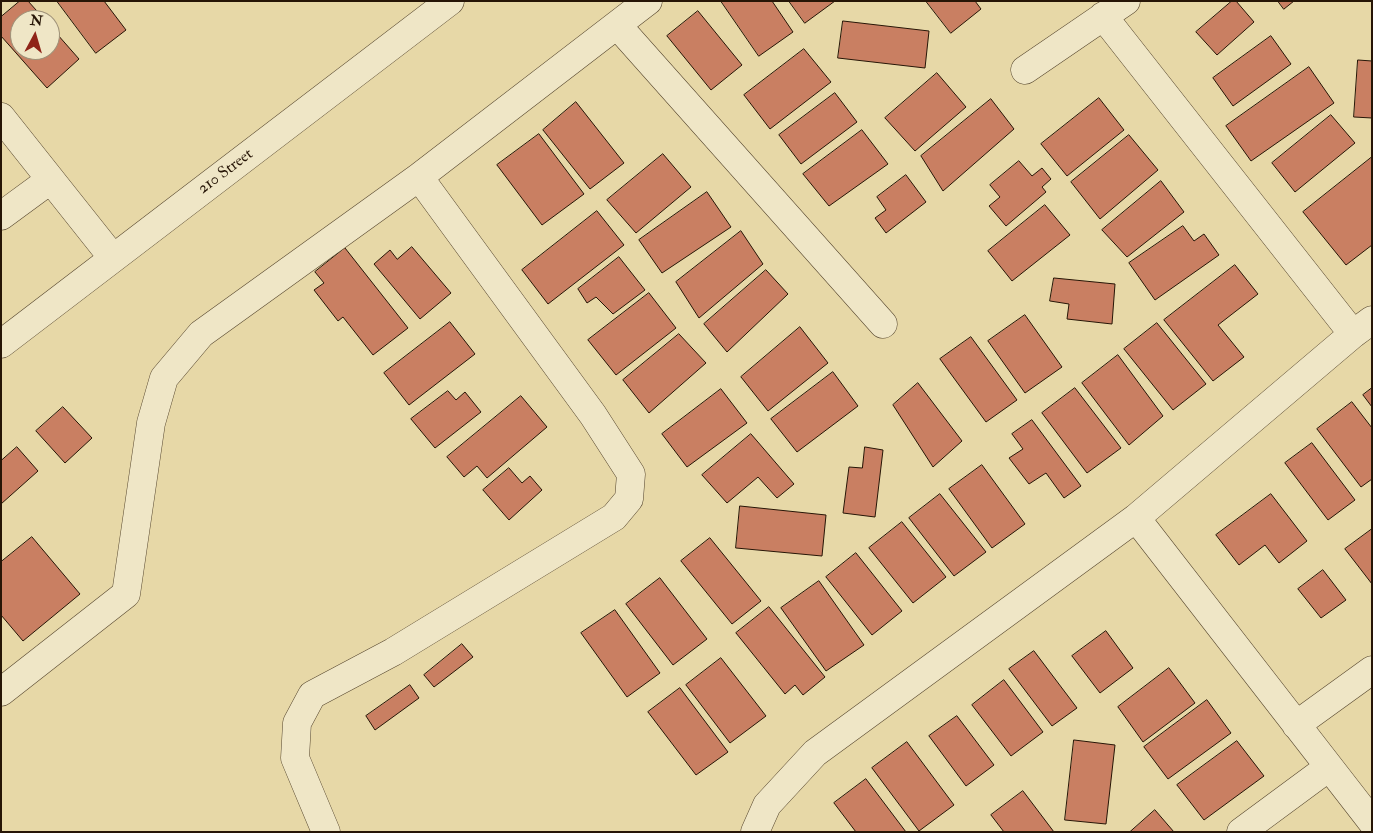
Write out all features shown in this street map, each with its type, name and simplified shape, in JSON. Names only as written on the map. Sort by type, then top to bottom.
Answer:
[{"type":"street","name":"210 Street","points":[[1,344],[450,1]]},
{"type":"street","points":[[1,692],[126,594],[151,423],[164,378],[202,334],[419,177],[648,1]]},
{"type":"street","points":[[1025,70],[1126,1]]},
{"type":"street","points":[[755,832],[767,805],[815,753],[1136,518],[1362,327],[1104,16]]},
{"type":"street","points":[[616,25],[883,324]]},
{"type":"street","points":[[1,117],[113,258]]},
{"type":"street","points":[[326,832],[295,758],[296,723],[312,695],[393,652],[614,518],[629,499],[631,474],[593,415],[419,177]]},
{"type":"street","points":[[1,216],[50,180]]},
{"type":"street","points":[[1136,518],[1372,822]]},
{"type":"street","points":[[1296,725],[1372,670]]},
{"type":"street","points":[[1241,832],[1329,767]]},
{"type":"building","points":[[20,1],[28,1],[36,10],[10,10],[10,46],[1,36],[1,17]]},
{"type":"building","points":[[57,1],[104,1],[126,30],[96,53]]},
{"type":"building","points":[[721,1],[772,1],[793,32],[759,56]]},
{"type":"building","points":[[789,1],[835,1],[805,23]]},
{"type":"building","points":[[926,1],[975,1],[981,9],[951,33]]},
{"type":"building","points":[[1232,1],[1236,1],[1254,22],[1217,55],[1196,32]]},
{"type":"building","points":[[1278,1],[1294,1],[1284,9]]},
{"type":"building","points":[[698,11],[742,65],[711,90],[667,36]]},
{"type":"building","points":[[843,21],[929,31],[925,68],[838,58]]},
{"type":"building","points":[[1271,36],[1291,64],[1233,106],[1213,78]]},
{"type":"building","points":[[60,37],[79,59],[47,88],[22,60],[60,60]]},
{"type":"building","points":[[804,49],[831,82],[770,129],[744,95]]},
{"type":"building","points":[[1358,60],[1372,61],[1372,118],[1354,117]]},
{"type":"building","points":[[1309,67],[1334,103],[1251,161],[1226,126]]},
{"type":"building","points":[[937,73],[966,107],[915,151],[885,118]]},
{"type":"building","points":[[835,93],[857,122],[801,164],[779,135]]},
{"type":"building","points":[[1099,98],[1124,130],[1067,176],[1041,144]]},
{"type":"building","points":[[991,99],[1014,129],[943,191],[921,156]]},
{"type":"building","points":[[576,102],[624,163],[590,189],[543,130]]},
{"type":"building","points":[[1331,115],[1355,143],[1295,192],[1272,163]]},
{"type":"building","points":[[862,130],[888,164],[829,206],[803,174]]},
{"type":"building","points":[[539,134],[584,194],[542,225],[497,165]]},
{"type":"building","points":[[1129,135],[1158,170],[1100,219],[1071,182]]},
{"type":"building","points":[[663,154],[691,187],[636,233],[607,200]]},
{"type":"building","points":[[1372,157],[1372,245],[1346,265],[1303,212]]},
{"type":"building","points":[[1019,161],[1032,176],[1042,168],[1051,179],[1042,187],[1046,192],[1006,226],[989,206],[1000,197],[990,185]]},
{"type":"building","points":[[906,175],[926,202],[886,233],[875,218],[886,210],[877,197]]},
{"type":"building","points":[[1161,181],[1184,212],[1127,257],[1102,230]]},
{"type":"building","points":[[707,192],[731,227],[662,273],[639,240]]},
{"type":"building","points":[[1045,205],[1070,235],[1012,281],[988,251]]},
{"type":"building","points":[[597,211],[624,245],[548,304],[522,270]]},
{"type":"building","points":[[1183,226],[1194,241],[1204,234],[1219,255],[1155,300],[1129,263]]},
{"type":"building","points":[[741,231],[763,264],[699,318],[676,282]]},
{"type":"building","points":[[412,247],[451,293],[420,319],[374,264],[390,250],[397,259]]},
{"type":"building","points":[[345,248],[408,328],[373,355],[343,317],[338,321],[314,290],[324,283],[315,272]]},
{"type":"building","points":[[619,257],[645,290],[613,314],[596,297],[587,303],[578,289]]},
{"type":"building","points":[[1235,265],[1258,294],[1218,325],[1244,357],[1213,381],[1164,320]]},
{"type":"building","points":[[766,270],[788,294],[727,352],[704,324]]},
{"type":"building","points":[[1054,278],[1115,284],[1112,324],[1067,319],[1069,304],[1050,301]]},
{"type":"building","points":[[649,293],[676,328],[616,375],[588,340]]},
{"type":"building","points":[[1025,315],[1062,367],[1025,393],[988,341]]},
{"type":"building","points":[[450,322],[475,354],[409,405],[384,373]]},
{"type":"building","points":[[1157,323],[1206,384],[1173,410],[1124,349]]},
{"type":"building","points":[[800,327],[828,363],[768,411],[741,377]]},
{"type":"building","points":[[679,334],[706,363],[649,413],[623,380]]},
{"type":"building","points":[[971,337],[1017,400],[986,422],[940,359]]},
{"type":"building","points":[[1118,355],[1163,416],[1129,445],[1082,383]]},
{"type":"building","points":[[833,372],[858,406],[797,452],[771,419]]},
{"type":"building","points":[[918,383],[962,441],[933,467],[893,405]]},
{"type":"building","points":[[1075,388],[1121,448],[1087,473],[1042,413]]},
{"type":"building","points":[[1372,388],[1372,407],[1363,395]]},
{"type":"building","points":[[721,389],[747,423],[687,467],[662,434]]},
{"type":"building","points":[[448,391],[456,400],[465,392],[481,412],[435,448],[411,419]]},
{"type":"building","points":[[521,396],[547,427],[487,478],[477,466],[464,477],[447,457]]},
{"type":"building","points":[[1352,402],[1372,428],[1372,479],[1361,487],[1317,429]]},
{"type":"building","points":[[63,407],[92,438],[65,463],[36,431]]},
{"type":"building","points":[[1032,420],[1081,486],[1064,498],[1046,473],[1029,484],[1009,458],[1023,449],[1012,434]]},
{"type":"building","points":[[751,434],[794,484],[777,498],[758,477],[727,503],[702,475]]},
{"type":"building","points":[[1312,443],[1355,500],[1328,520],[1285,463]]},
{"type":"building","points":[[17,447],[38,471],[1,504],[1,461]]},
{"type":"building","points":[[865,447],[883,450],[875,517],[843,513],[849,467],[862,468]]},
{"type":"building","points":[[982,465],[1025,524],[992,548],[949,489]]},
{"type":"building","points":[[509,468],[522,483],[530,476],[542,490],[509,520],[483,490]]},
{"type":"building","points":[[940,494],[986,552],[954,576],[909,518]]},
{"type":"building","points":[[1271,494],[1307,541],[1279,563],[1265,545],[1239,565],[1216,535]]},
{"type":"building","points":[[740,506],[826,515],[822,556],[736,548]]},
{"type":"building","points":[[902,522],[946,577],[913,603],[869,548]]},
{"type":"building","points":[[1372,529],[1372,584],[1345,549]]},
{"type":"building","points":[[32,537],[80,594],[23,641],[1,615],[1,562]]},
{"type":"building","points":[[710,538],[761,601],[732,624],[681,561]]},
{"type":"building","points":[[856,553],[902,611],[872,635],[826,577]]},
{"type":"building","points":[[1323,570],[1346,600],[1321,618],[1298,589]]},
{"type":"building","points":[[660,578],[707,639],[673,665],[626,604]]},
{"type":"building","points":[[819,581],[864,645],[826,671],[781,608]]},
{"type":"building","points":[[769,607],[825,677],[803,695],[795,685],[785,694],[736,633]]},
{"type":"building","points":[[615,610],[660,673],[627,697],[581,633]]},
{"type":"building","points":[[1106,631],[1133,668],[1100,693],[1072,656]]},
{"type":"building","points":[[462,644],[473,657],[434,687],[424,675]]},
{"type":"building","points":[[1034,651],[1077,708],[1052,726],[1009,669]]},
{"type":"building","points":[[721,658],[766,716],[730,743],[686,685]]},
{"type":"building","points":[[1169,668],[1195,703],[1143,742],[1118,707]]},
{"type":"building","points":[[1004,680],[1043,732],[1011,756],[972,705]]},
{"type":"building","points":[[410,685],[419,698],[375,730],[366,716]]},
{"type":"building","points":[[680,688],[728,752],[696,775],[648,712]]},
{"type":"building","points":[[1207,700],[1231,733],[1168,779],[1144,747]]},
{"type":"building","points":[[957,716],[994,765],[966,786],[929,736]]},
{"type":"building","points":[[1074,740],[1115,745],[1106,824],[1065,820]]},
{"type":"building","points":[[1237,741],[1264,776],[1204,820],[1177,785]]},
{"type":"building","points":[[907,742],[954,805],[919,831],[872,768]]},
{"type":"building","points":[[866,779],[906,832],[856,832],[834,803]]},
{"type":"building","points":[[1023,791],[1054,832],[1004,832],[991,815]]},
{"type":"building","points":[[1155,810],[1174,832],[1130,832]]}]
